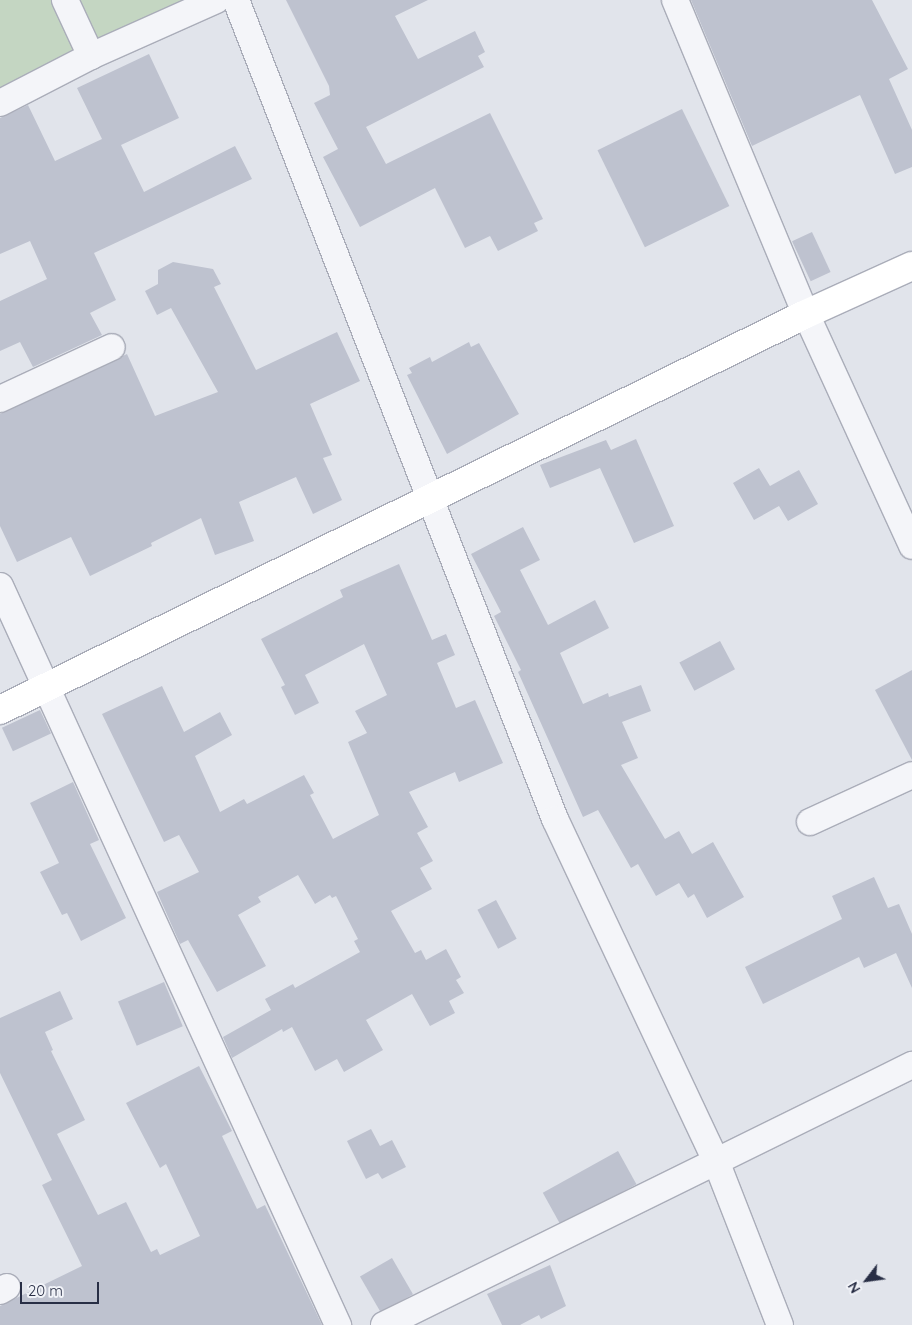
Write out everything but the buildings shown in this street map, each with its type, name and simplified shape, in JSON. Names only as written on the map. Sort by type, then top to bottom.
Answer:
[{"type":"street","points":[[65,0],[91,56]]},
{"type":"street","points":[[0,103],[91,56],[216,0]]},
{"type":"street","points":[[236,0],[427,499],[555,819],[716,1161],[780,1325]]},
{"type":"street","points":[[675,0],[806,314],[912,546]]},
{"type":"street","points":[[0,710],[47,690],[427,499],[806,314],[912,266]]},
{"type":"street","points":[[0,399],[112,347]]},
{"type":"street","points":[[0,586],[338,1325]]},
{"type":"street","points":[[810,822],[912,775]]},
{"type":"street","points":[[384,1325],[912,1065]]},
{"type":"green space","points":[[0,0],[217,0],[0,106]]}]
